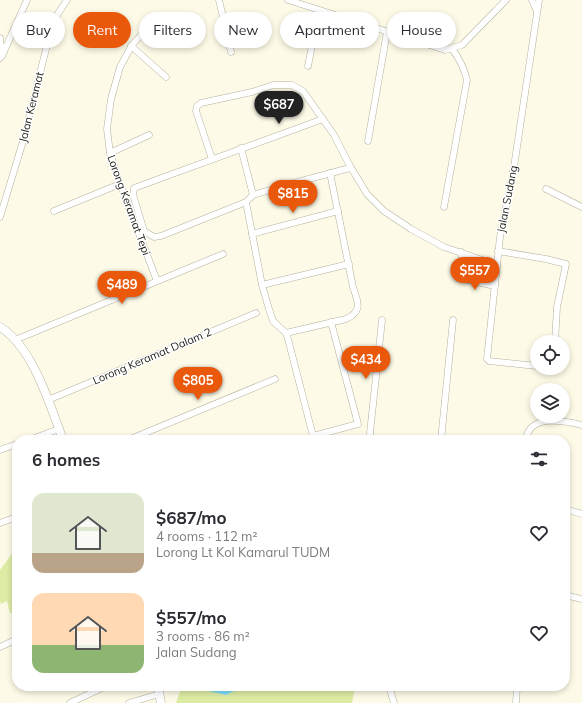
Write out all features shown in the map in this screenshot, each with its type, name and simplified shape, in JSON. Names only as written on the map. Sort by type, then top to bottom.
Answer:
[{"type":"street","points":[[1,57],[27,0]]},
{"type":"street","name":"Jalan Keramat","points":[[0,216],[24,138],[55,18],[67,0]]},
{"type":"street","points":[[219,0],[231,52]]},
{"type":"street","points":[[288,0],[387,32],[368,141]]},
{"type":"street","points":[[439,48],[445,50],[462,45],[506,0]]},
{"type":"street","points":[[532,0],[537,12]]},
{"type":"street","name":"Jalan Sudang","points":[[530,365],[489,361],[487,359],[498,251],[514,168],[539,0]]},
{"type":"street","points":[[308,66],[319,10]]},
{"type":"street","name":"Lorong Keramat Tepi","points":[[131,46],[139,37]]},
{"type":"street","points":[[0,38],[1,57]]},
{"type":"street","points":[[131,46],[166,77]]},
{"type":"street","name":"Lorong Keramat Tepi","points":[[130,48],[120,66],[110,99],[107,129],[110,153],[120,184],[157,280]]},
{"type":"street","points":[[444,207],[467,80],[461,63],[452,49]]},
{"type":"street","points":[[212,159],[196,111],[197,106],[201,103],[252,92],[273,85],[292,85],[303,91],[334,135],[350,168],[367,194],[384,211],[410,229],[444,247],[497,265]]},
{"type":"street","points":[[323,119],[134,188],[133,195],[144,231],[154,237],[161,236],[246,202],[253,195],[350,168]]},
{"type":"street","points":[[110,153],[149,135]]},
{"type":"street","points":[[241,148],[253,195]]},
{"type":"street","points":[[286,333],[354,315],[357,310],[358,304],[330,173]]},
{"type":"street","points":[[54,211],[120,184]]},
{"type":"street","points":[[546,189],[582,206]]},
{"type":"street","points":[[246,202],[262,285],[274,321],[286,333],[313,435]]},
{"type":"street","points":[[252,234],[338,212]]},
{"type":"street","points":[[498,251],[566,264],[557,307],[555,335]]},
{"type":"street","points":[[461,252],[459,278],[494,286]]},
{"type":"street","points":[[15,340],[223,254]]},
{"type":"street","points":[[262,285],[349,264]]},
{"type":"street","name":"Lorong Keramat Dalam 2","points":[[48,400],[256,313]]},
{"type":"street","points":[[370,435],[382,320]]},
{"type":"street","points":[[442,435],[453,320]]},
{"type":"street","points":[[323,435],[358,424],[331,322]]},
{"type":"street","points":[[0,327],[15,340],[29,359],[48,400],[61,435]]},
{"type":"street","points":[[140,435],[275,379]]},
{"type":"street","points":[[528,435],[530,430],[536,425],[552,420],[562,420],[582,425]]},
{"type":"street","points":[[44,435],[59,430]]},
{"type":"street","points":[[0,450],[12,446]]},
{"type":"street","points":[[570,510],[582,514]]},
{"type":"street","points":[[0,522],[12,518]]},
{"type":"street","points":[[570,596],[582,599]]},
{"type":"street","points":[[0,647],[12,641]]},
{"type":"street","points":[[70,703],[95,691]]},
{"type":"street","points":[[129,703],[156,691]]},
{"type":"street","points":[[158,691],[161,703]]},
{"type":"street","points":[[390,691],[394,703]]},
{"type":"street","points":[[516,703],[517,691]]},
{"type":"green space","points":[[12,554],[12,613],[10,613],[7,601],[1,604],[0,601],[0,570]]},
{"type":"green space","points":[[180,691],[354,691],[352,703],[176,703]]},
{"type":"water","points":[[209,691],[234,691],[226,695]]}]
